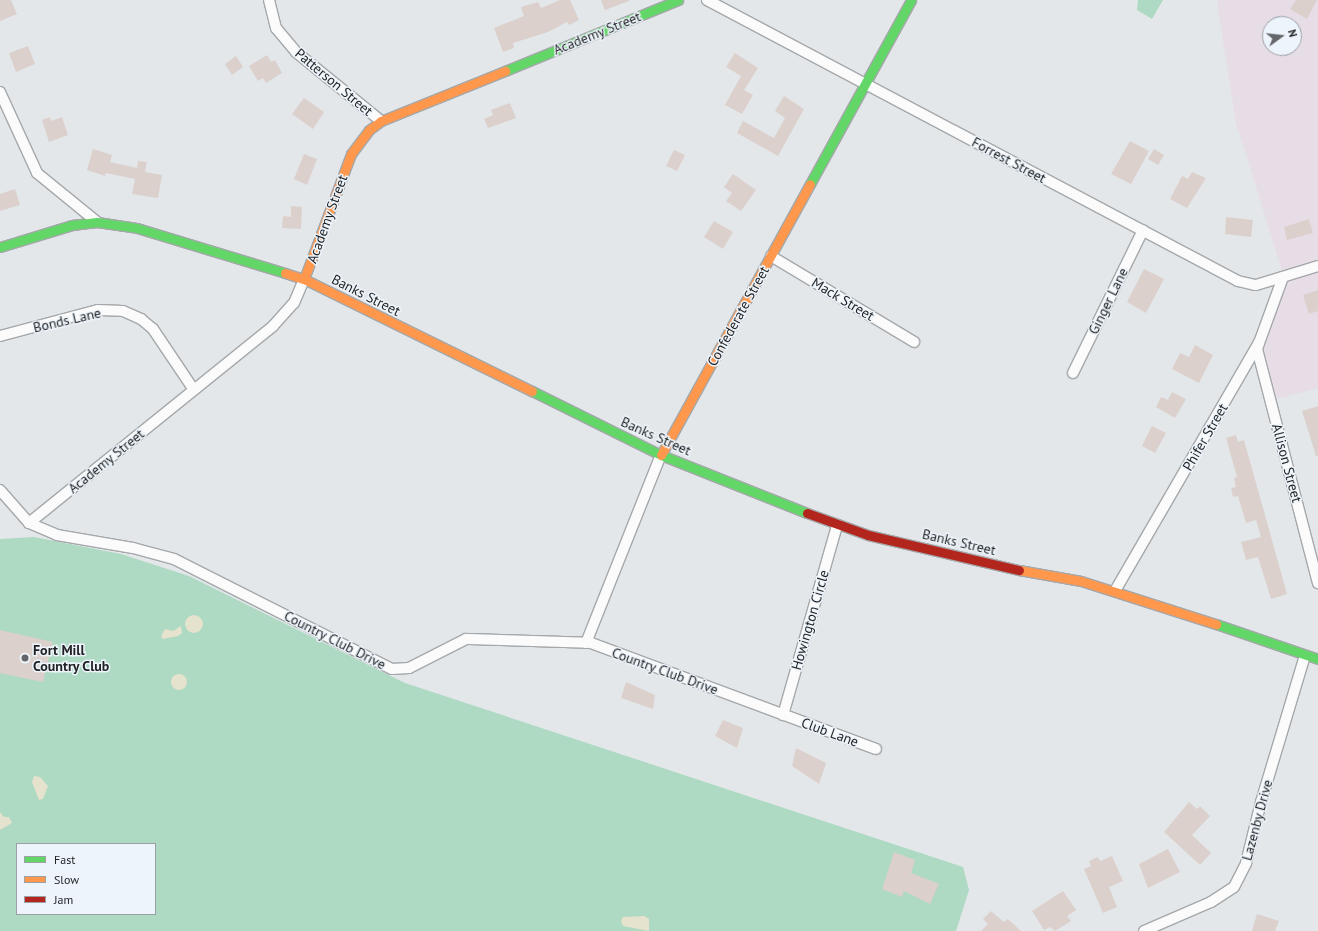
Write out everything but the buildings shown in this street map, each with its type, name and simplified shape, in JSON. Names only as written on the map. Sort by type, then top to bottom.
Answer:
[{"type":"street","name":"Patterson Street","points":[[269,0],[276,28],[296,52],[381,121]]},
{"type":"street","name":"Academy Street","points":[[29,523],[273,326],[294,303],[351,154],[361,138],[381,121],[678,0]]},
{"type":"street","name":"Forrest Street","points":[[707,0],[1238,281],[1256,285],[1318,266]]},
{"type":"street","name":"Confederate Street","points":[[586,643],[661,455],[911,0]]},
{"type":"street","points":[[0,92],[37,173],[97,222]]},
{"type":"street","name":"Banks Street","points":[[0,247],[72,225],[97,222],[136,228],[304,279],[661,455],[838,525],[868,535],[1049,577],[1080,581],[1115,591],[1318,659]]},
{"type":"street","name":"Ginger Lane","points":[[1073,373],[1143,230]]},
{"type":"street","name":"Mack Street","points":[[771,256],[914,342]]},
{"type":"street","name":"Phifer Street","points":[[1115,591],[1259,343],[1283,277]]},
{"type":"street","name":"Bonds Lane","points":[[0,336],[98,310],[123,312],[141,319],[153,329],[194,390]]},
{"type":"street","name":"Allison Street","points":[[1259,343],[1257,349],[1314,552],[1318,583]]},
{"type":"street","points":[[0,490],[29,523]]},
{"type":"street","name":"Country Club Drive","points":[[29,523],[57,535],[133,548],[174,559],[392,669],[409,668],[466,639],[586,643],[783,715]]},
{"type":"street","name":"Howington Circle","points":[[783,715],[838,525]]},
{"type":"street","name":"Lazenby Drive","points":[[1144,931],[1211,902],[1234,887],[1246,863],[1261,802],[1305,655]]},
{"type":"street","name":"Club Lane","points":[[783,715],[876,749]]},
{"type":"shaded area","points":[[1219,0],[1318,0],[1318,388],[1273,400],[1260,350],[1285,281],[1236,123],[1217,4]]},
{"type":"green space","points":[[1138,0],[1163,0],[1152,19],[1137,10]]},
{"type":"green space","points":[[34,537],[121,554],[189,576],[405,683],[963,867],[969,890],[956,931],[0,931],[0,539]]},
{"type":"sand","points":[[194,615],[200,618],[203,624],[200,630],[194,633],[188,630],[185,624],[188,618]]},
{"type":"sand","points":[[181,626],[182,633],[178,636],[163,639],[161,636],[165,629],[173,631]]},
{"type":"sand","points":[[176,674],[182,674],[187,679],[185,688],[182,690],[176,690],[171,685],[171,679]]},
{"type":"sand","points":[[34,776],[40,777],[48,786],[43,799],[39,800],[32,782]]},
{"type":"sand","points":[[0,812],[4,817],[9,817],[12,823],[0,830]]},
{"type":"sand","points":[[644,916],[649,919],[649,931],[623,926],[621,921],[623,917]]},
{"type":"traffic: fast","points":[[505,71],[678,0]]},
{"type":"traffic: fast","points":[[810,184],[911,0]]},
{"type":"traffic: fast","points":[[0,247],[72,225],[97,222],[137,228],[285,273]]},
{"type":"traffic: fast","points":[[532,391],[661,455],[807,513]]},
{"type":"traffic: fast","points":[[1216,624],[1318,659]]},
{"type":"traffic: slow","points":[[304,279],[351,154],[369,130],[381,121],[505,71]]},
{"type":"traffic: slow","points":[[661,455],[810,184]]},
{"type":"traffic: slow","points":[[285,273],[304,279],[532,391]]},
{"type":"traffic: slow","points":[[1019,570],[1081,581],[1216,624]]},
{"type":"traffic: jam","points":[[807,513],[868,535],[1019,570]]},
{"type":"place","name":"Fort Mill Country Club","points":[[25,658]]}]
